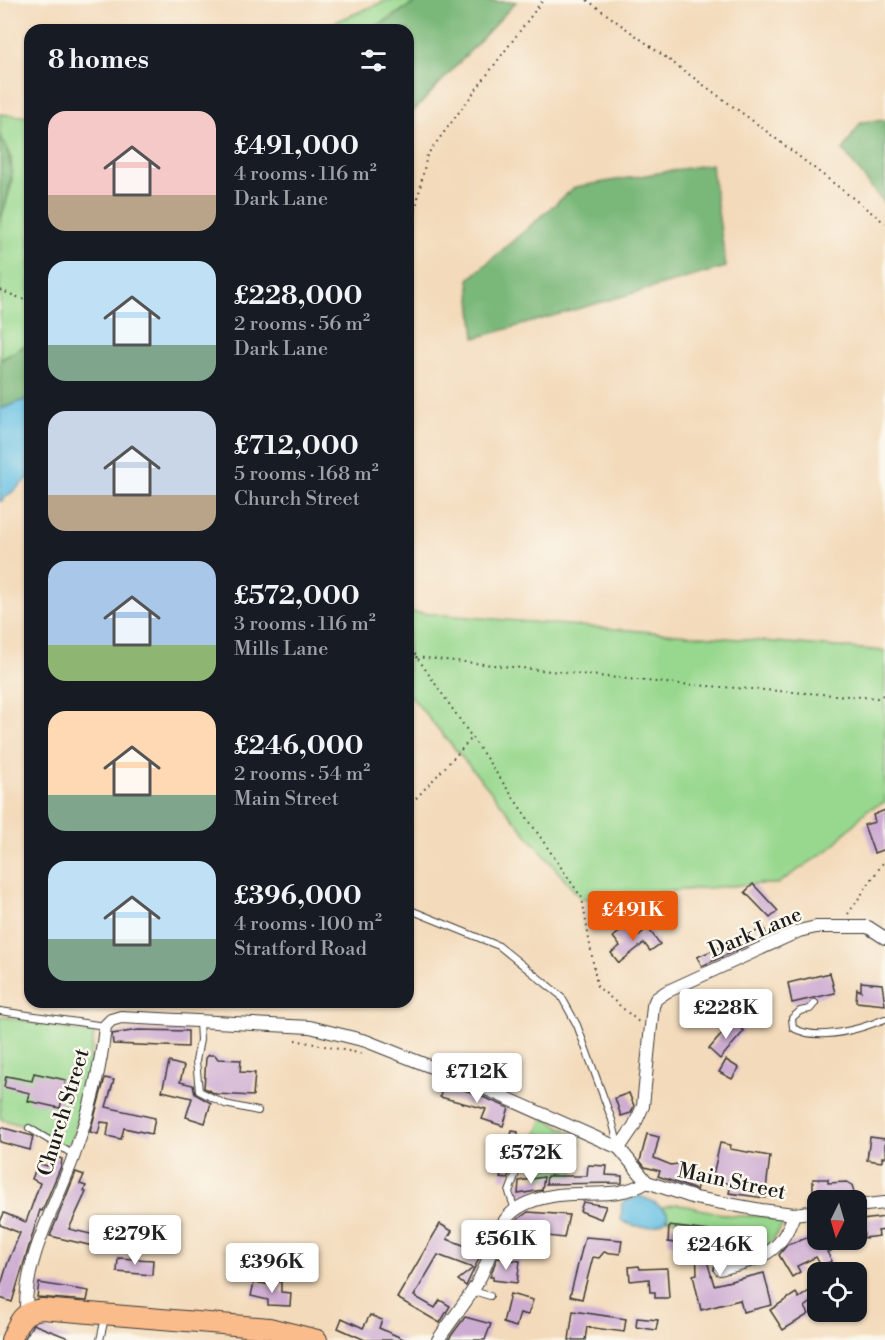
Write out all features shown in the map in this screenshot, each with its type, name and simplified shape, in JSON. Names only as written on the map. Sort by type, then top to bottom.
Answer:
[{"type":"main road","points":[[11,1340],[19,1321],[26,1313],[42,1309],[105,1314],[317,1340]]},
{"type":"street","name":"Dark Lane","points":[[619,1148],[640,1115],[653,1006],[656,999],[666,992],[799,931],[839,926],[868,927],[885,938]]},
{"type":"street","name":"Church Street","points":[[26,1313],[30,1266],[74,1155],[98,1077],[105,1026],[111,1020],[121,1017],[310,1027],[366,1041],[474,1083],[619,1148]]},
{"type":"street","name":"Main Street","points":[[619,1148],[647,1182],[695,1198],[794,1214],[807,1212]]},
{"type":"street","points":[[438,1340],[472,1291],[499,1228],[524,1203],[538,1198],[577,1193],[622,1193],[647,1182]]},
{"type":"street","points":[[867,1205],[885,1203]]},
{"type":"street","points":[[720,1269],[757,1260],[769,1253],[785,1235],[794,1214]]},
{"type":"lane","points":[[414,911],[499,946],[561,996],[577,1024],[612,1120],[619,1148]]},
{"type":"lane","points":[[815,1003],[810,1010],[800,1011],[792,1018],[793,1028],[802,1034],[822,1034],[885,1019]]},
{"type":"lane","points":[[0,1011],[105,1026]]},
{"type":"lane","points":[[200,1022],[200,1040],[196,1061],[199,1092],[225,1104],[258,1111]]},
{"type":"lane","points":[[29,1128],[74,1155]]},
{"type":"lane","points":[[515,1210],[508,1192],[519,1165]]},
{"type":"lane","points":[[472,1291],[490,1296]]},
{"type":"lane","points":[[100,1340],[105,1314]]},
{"type":"path","points":[[414,217],[427,155],[543,0]]},
{"type":"path","points":[[587,0],[757,124],[885,223]]},
{"type":"path","points":[[0,290],[24,300]]},
{"type":"path","points":[[414,654],[582,898],[597,986],[650,1032]]},
{"type":"path","points":[[416,657],[666,683],[877,698],[885,694]]},
{"type":"path","points":[[414,801],[472,738]]},
{"type":"path","points":[[839,926],[885,860]]},
{"type":"path","points":[[286,1038],[363,1054]]},
{"type":"path","points":[[549,1168],[566,1125]]},
{"type":"green space","points":[[388,0],[419,0],[381,24],[330,24]]},
{"type":"green space","points":[[419,0],[516,2],[414,111],[414,24],[381,24]]},
{"type":"green space","points":[[0,114],[24,116],[24,346],[0,360],[0,222],[12,183],[11,157],[0,137]]},
{"type":"green space","points":[[885,120],[885,205],[843,150],[861,122]]},
{"type":"green space","points":[[0,135],[9,158],[11,178],[0,222]]},
{"type":"green space","points":[[711,164],[726,267],[475,338],[469,279],[575,187]]},
{"type":"green space","points":[[24,346],[24,400],[0,409],[0,360]]},
{"type":"green space","points":[[414,612],[885,651],[885,802],[867,810],[831,848],[777,884],[753,884],[581,899],[414,700]]},
{"type":"green space","points":[[0,1016],[94,1034],[86,1088],[69,1150],[31,1128],[0,1119]]},
{"type":"green space","points":[[543,1118],[581,1138],[573,1176],[539,1178],[542,1161],[528,1157]]},
{"type":"green space","points":[[677,1204],[732,1216],[761,1216],[784,1223],[766,1249],[716,1261],[712,1226],[667,1219],[667,1212],[663,1207]]},
{"type":"water","points":[[24,400],[24,482],[0,502],[0,409]]},
{"type":"water","points":[[639,1196],[654,1202],[667,1212],[667,1219],[657,1225],[644,1227],[621,1220],[622,1203]]},
{"type":"building","points":[[885,810],[885,849],[874,853],[864,825],[875,822],[873,815]]},
{"type":"building","points":[[753,884],[778,911],[770,918],[745,892]]},
{"type":"building","points":[[629,925],[638,936],[648,928],[660,944],[650,951],[644,943],[619,963],[611,953],[620,946],[613,937]]},
{"type":"building","points":[[764,928],[767,936],[702,966],[697,957]]},
{"type":"building","points":[[830,973],[835,993],[792,1003],[788,983]]},
{"type":"building","points":[[861,982],[882,984],[885,1005],[856,1002],[857,989],[861,991]]},
{"type":"building","points":[[733,1021],[744,1031],[720,1059],[709,1049]]},
{"type":"building","points":[[139,1030],[188,1031],[188,1047],[113,1044],[112,1034]]},
{"type":"building","points":[[209,1055],[215,1055],[218,1059],[241,1060],[240,1072],[255,1073],[253,1096],[216,1094],[204,1088],[206,1058]]},
{"type":"building","points":[[726,1060],[739,1068],[732,1079],[719,1072]]},
{"type":"building","points":[[169,1062],[184,1066],[180,1082],[193,1085],[195,1094],[211,1103],[205,1123],[186,1117],[192,1098],[162,1091]]},
{"type":"building","points":[[34,1073],[66,1080],[64,1088],[72,1089],[69,1102],[62,1100],[60,1108],[28,1101],[30,1093],[4,1087],[6,1076],[32,1081]]},
{"type":"building","points":[[105,1078],[114,1080],[106,1107],[155,1118],[152,1134],[124,1128],[121,1139],[107,1136],[109,1123],[101,1122],[98,1134],[90,1132]]},
{"type":"building","points":[[443,1084],[471,1092],[509,1108],[503,1126],[482,1119],[486,1109],[440,1097]]},
{"type":"building","points":[[629,1093],[634,1106],[631,1113],[621,1116],[615,1098]]},
{"type":"building","points":[[0,1127],[33,1136],[30,1150],[0,1142]]},
{"type":"building","points":[[512,1131],[518,1132],[518,1153],[514,1154],[508,1179],[500,1178]]},
{"type":"building","points":[[647,1134],[659,1137],[654,1158],[671,1165],[683,1163],[686,1171],[701,1176],[696,1190],[658,1176],[660,1171],[645,1167],[640,1161]]},
{"type":"building","points":[[870,1137],[885,1139],[885,1158],[882,1157],[882,1162],[867,1160]]},
{"type":"building","points":[[720,1143],[731,1145],[730,1149],[770,1156],[765,1198],[729,1193],[731,1184],[712,1180]]},
{"type":"building","points":[[51,1155],[62,1159],[61,1166],[42,1211],[40,1210],[12,1302],[0,1298],[0,1288],[20,1233],[0,1225],[0,1222],[4,1213],[26,1222],[40,1183],[32,1179],[38,1163],[47,1166]]},
{"type":"building","points":[[588,1165],[607,1166],[606,1175],[622,1176],[622,1183],[546,1184],[547,1176],[587,1176]]},
{"type":"building","points":[[76,1172],[84,1175],[80,1184],[86,1186],[84,1191],[86,1192],[69,1229],[95,1235],[93,1246],[50,1236]]},
{"type":"building","points":[[544,1177],[542,1190],[518,1194],[519,1181]]},
{"type":"building","points":[[813,1179],[828,1179],[828,1183],[847,1182],[852,1185],[853,1190],[813,1190]]},
{"type":"building","points":[[583,1202],[606,1206],[601,1219],[580,1211]]},
{"type":"building","points":[[528,1212],[569,1215],[564,1238],[514,1232],[511,1227],[514,1222]]},
{"type":"building","points":[[885,1217],[885,1230],[878,1231],[879,1236],[867,1238],[867,1219]]},
{"type":"building","points":[[440,1224],[452,1231],[447,1239],[482,1252],[466,1286],[458,1280],[473,1268],[438,1255],[414,1296],[435,1308],[440,1300],[450,1306],[440,1323],[397,1298]]},
{"type":"building","points":[[669,1226],[708,1231],[708,1264],[714,1285],[764,1273],[772,1305],[743,1312],[740,1300],[701,1310],[693,1275],[697,1274],[696,1246],[668,1242]]},
{"type":"building","points":[[585,1237],[622,1240],[620,1254],[604,1252],[599,1258],[593,1257],[582,1299],[570,1296]]},
{"type":"building","points":[[807,1238],[807,1250],[831,1250],[827,1252],[832,1261],[819,1262],[816,1257],[797,1266],[800,1272],[792,1277],[779,1255],[787,1245]]},
{"type":"building","points":[[118,1258],[153,1260],[152,1275],[117,1272]]},
{"type":"building","points":[[497,1258],[520,1261],[517,1283],[493,1280],[493,1277],[490,1277]]},
{"type":"building","points":[[639,1266],[640,1269],[667,1268],[669,1298],[655,1298],[655,1292],[650,1292],[649,1279],[630,1281],[629,1267]]},
{"type":"building","points":[[271,1281],[281,1282],[281,1292],[291,1293],[290,1306],[268,1305],[268,1300],[251,1296],[254,1282],[271,1285]]},
{"type":"building","points":[[39,1283],[89,1291],[87,1301],[37,1297]]},
{"type":"building","points":[[796,1293],[799,1298],[807,1293],[805,1307],[807,1315],[783,1330],[770,1310]]},
{"type":"building","points":[[510,1294],[533,1300],[528,1315],[520,1313],[516,1327],[503,1323]]},
{"type":"building","points":[[573,1311],[626,1319],[624,1332],[587,1327],[585,1340],[569,1340]]},
{"type":"building","points":[[370,1315],[382,1320],[379,1328],[406,1340],[365,1340],[338,1328],[342,1318],[363,1328]]},
{"type":"building","points":[[465,1317],[491,1324],[485,1340],[448,1340]]},
{"type":"building","points":[[637,1318],[658,1320],[656,1330],[636,1327]]},
{"type":"building","points":[[33,1324],[71,1339],[24,1340]]}]
